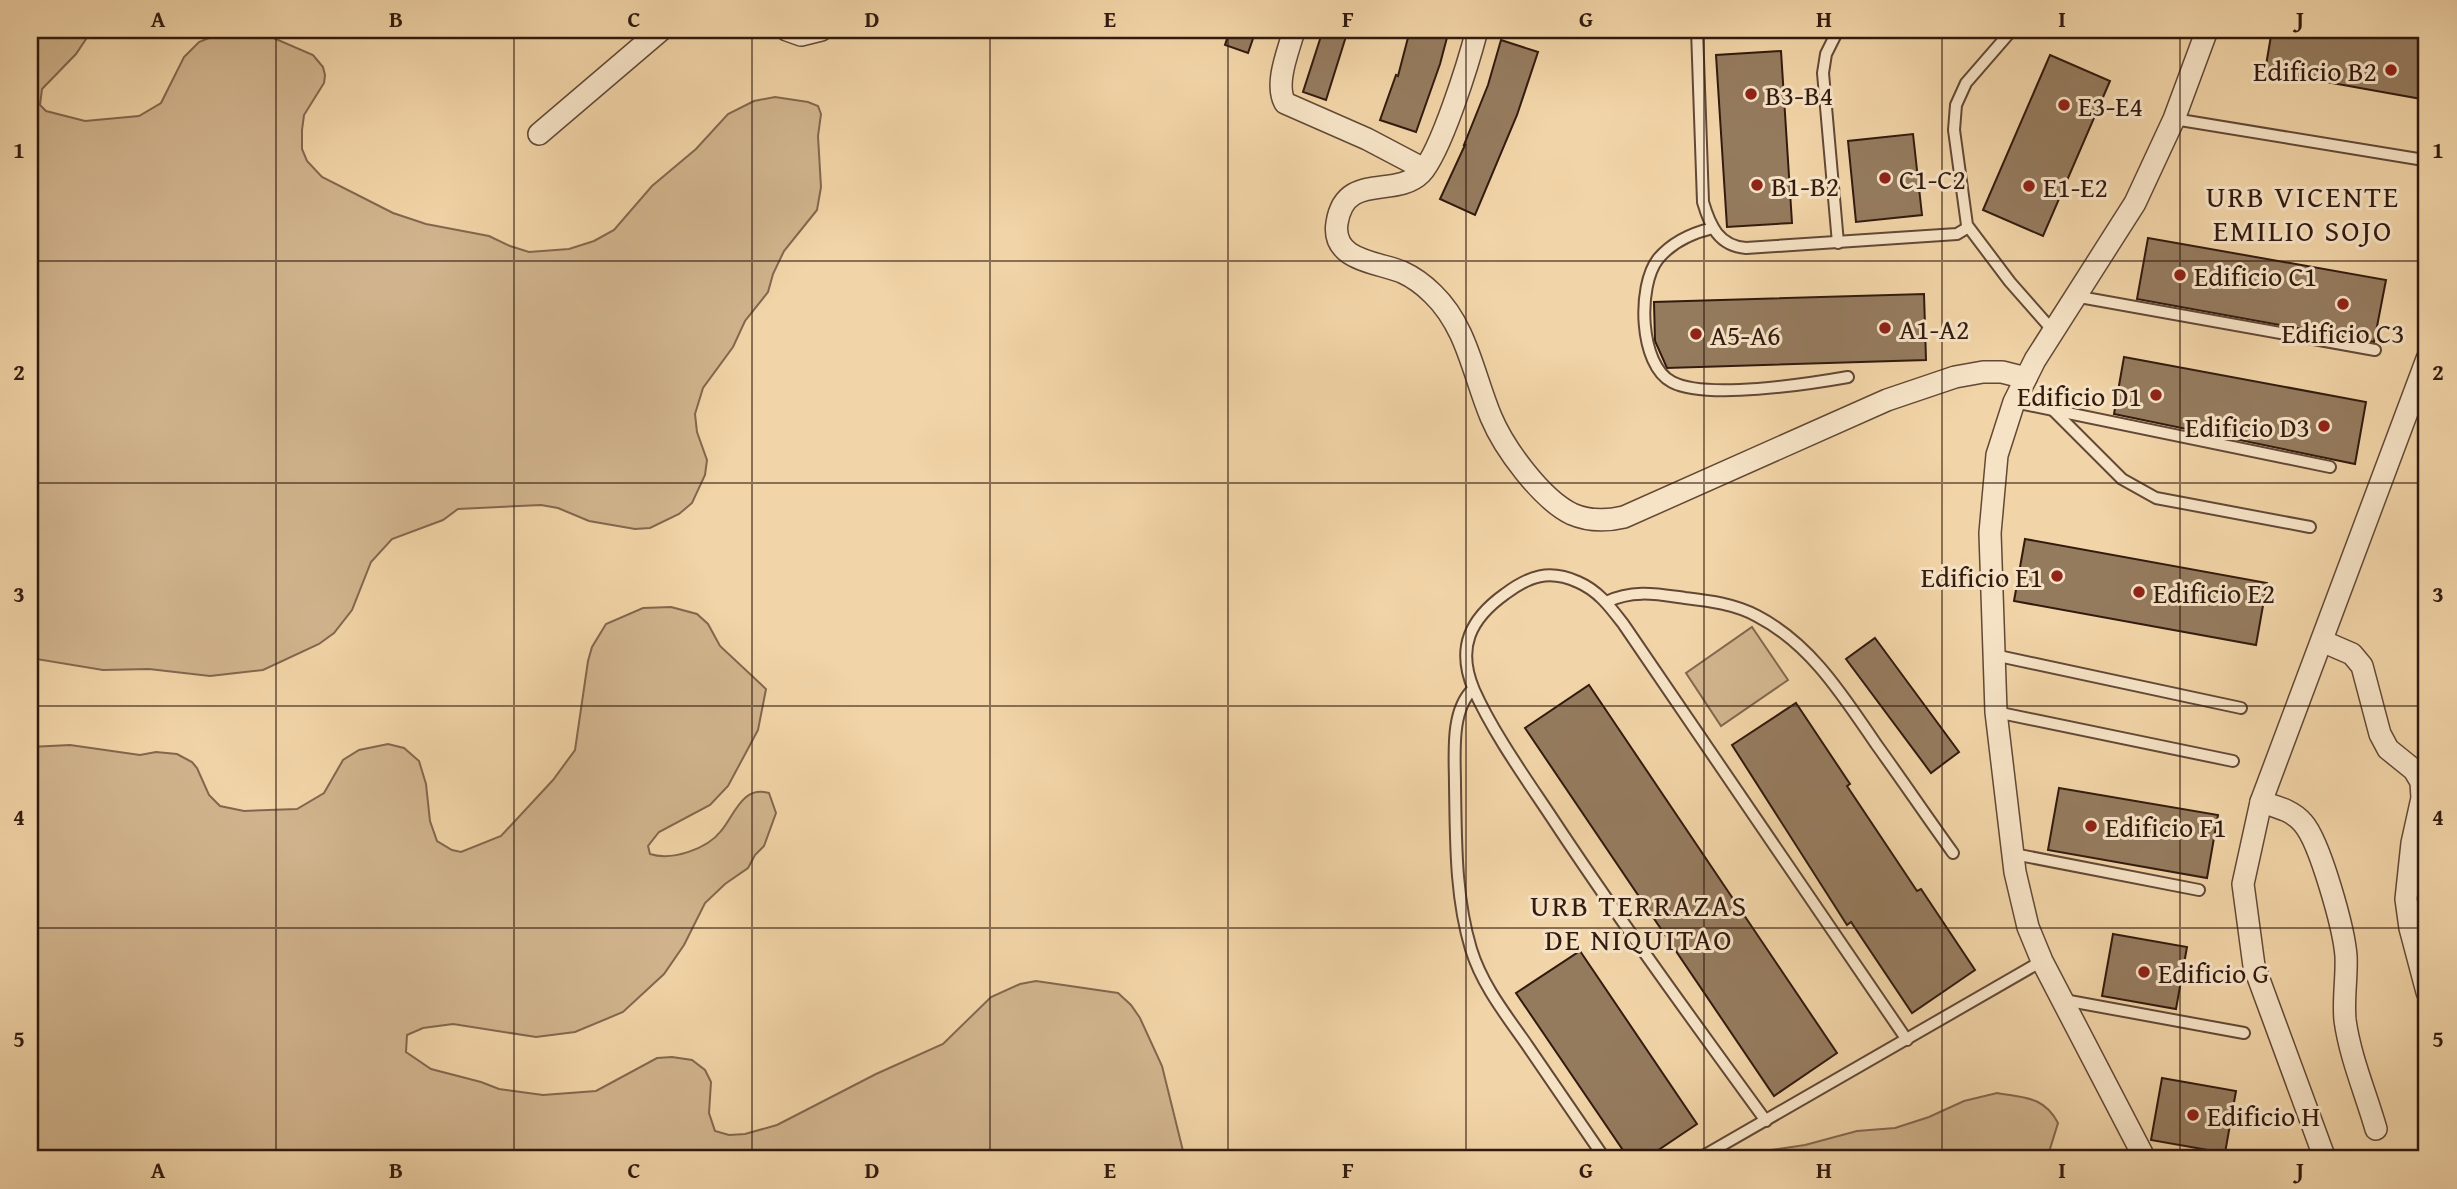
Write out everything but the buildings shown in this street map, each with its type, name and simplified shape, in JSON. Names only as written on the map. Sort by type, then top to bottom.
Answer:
[{"type":"street","points":[[539,134],[661,30]]},
{"type":"street","points":[[787,30],[801,35],[821,30]]},
{"type":"street","points":[[1294,30],[1282,83],[1285,103],[1367,139],[1424,169]]},
{"type":"street","points":[[1477,30],[1461,83],[1424,169],[1411,181],[1366,189],[1349,198],[1336,230],[1341,245],[1361,260],[1411,277],[1440,302],[1462,334],[1492,419],[1511,453],[1563,509],[1581,517],[1598,520],[1624,517],[1887,400],[1955,377],[1992,372],[2026,378]]},
{"type":"street","points":[[2145,1159],[2042,961],[2028,927],[2015,872],[1996,712],[1990,533],[1997,454],[2014,402],[2074,296],[2135,203],[2174,119],[2207,30]]},
{"type":"street","points":[[2325,1159],[2254,966],[2243,884],[2261,802],[2427,359]]},
{"type":"street","points":[[2322,641],[2352,654],[2362,666],[2380,734],[2388,749],[2414,770],[2421,782],[2423,798],[2412,843],[2406,900],[2410,928],[2427,992]]},
{"type":"street","points":[[2261,802],[2284,809],[2295,816],[2305,825],[2315,843],[2343,934],[2346,954],[2345,1019],[2349,1041],[2376,1129]]},
{"type":"lane","points":[[1698,30],[1703,202],[1713,228],[1728,244],[1737,247],[1838,243],[1950,235],[1967,228]]},
{"type":"lane","points":[[1838,30],[1826,54],[1823,73],[1838,243]]},
{"type":"lane","points":[[2012,30],[1966,83],[1955,105],[1954,130],[1967,228],[2054,332]]},
{"type":"lane","points":[[2174,119],[2424,160]]},
{"type":"lane","points":[[1713,228],[1680,240],[1668,249],[1652,270],[1645,292],[1644,307],[1649,354],[1656,370],[1670,382],[1693,388],[1781,387],[1848,377]]},
{"type":"lane","points":[[2074,296],[2375,350]]},
{"type":"lane","points":[[2014,402],[2330,467]]},
{"type":"lane","points":[[2052,409],[2122,479],[2155,498],[2310,527]]},
{"type":"lane","points":[[1766,1121],[1585,867],[1518,766],[1473,689],[1466,659],[1469,634],[1481,613],[1522,582],[1542,576],[1560,576],[1588,587],[1606,602],[1908,1040]]},
{"type":"lane","points":[[1606,602],[1629,594],[1645,593],[1721,603],[1755,614],[1783,632],[1814,660],[1842,693],[1953,853]]},
{"type":"lane","points":[[1994,655],[2241,708]]},
{"type":"lane","points":[[1473,689],[1460,708],[1455,752],[1458,881],[1466,929],[1479,969],[1498,1004],[1605,1159]]},
{"type":"lane","points":[[1996,712],[2233,761]]},
{"type":"lane","points":[[2014,854],[2199,890]]},
{"type":"lane","points":[[1698,1159],[2042,961]]},
{"type":"lane","points":[[2064,1000],[2244,1033]]},
{"type":"shaded area","points":[[30,30],[92,30],[76,54],[42,89],[40,105],[46,111],[85,121],[139,116],[161,103],[184,57],[199,42],[226,31],[262,33],[313,55],[323,67],[325,75],[324,83],[304,115],[302,149],[307,161],[322,177],[393,213],[426,224],[489,236],[529,252],[569,249],[594,241],[614,230],[652,186],[696,149],[728,114],[754,101],[775,97],[818,106],[821,114],[818,136],[821,187],[817,210],[784,251],[768,292],[745,321],[733,347],[703,388],[695,414],[697,432],[707,460],[705,475],[692,503],[679,514],[650,528],[635,529],[589,521],[558,508],[541,505],[458,509],[443,520],[392,539],[371,562],[352,610],[334,633],[319,644],[263,670],[210,676],[149,669],[103,670],[30,658]]},
{"type":"shaded area","points":[[671,607],[697,614],[708,624],[720,646],[766,689],[758,730],[728,786],[710,805],[659,832],[648,846],[650,854],[678,855],[707,843],[721,831],[745,798],[760,792],[769,793],[776,813],[764,846],[748,868],[725,884],[705,903],[684,945],[664,974],[623,1012],[575,1032],[536,1037],[453,1024],[423,1028],[407,1035],[406,1052],[431,1069],[499,1089],[543,1095],[596,1091],[657,1058],[692,1060],[705,1070],[711,1082],[709,1113],[715,1131],[729,1135],[745,1134],[777,1125],[876,1074],[943,1044],[991,997],[1020,984],[1036,981],[1118,993],[1131,1005],[1140,1018],[1162,1066],[1185,1159],[30,1159],[30,747],[70,745],[140,755],[156,752],[177,754],[197,768],[209,795],[220,806],[244,811],[297,809],[324,793],[343,760],[359,750],[388,744],[404,748],[419,761],[426,784],[430,821],[437,841],[461,852],[501,836],[553,780],[575,750],[588,661],[592,647],[606,624],[643,608]]},
{"type":"shaded area","points":[[1752,627],[1788,680],[1721,726],[1686,673]]},
{"type":"shaded area","points":[[1997,1093],[2040,1103],[2052,1114],[2058,1123],[2049,1152],[2044,1159],[1746,1159],[1771,1150],[1805,1145],[1857,1131],[1895,1128],[1929,1117],[1964,1101]]},
{"type":"place","name":"Edificio B2","points":[[2391,70]]},
{"type":"place","name":"B3-B4","points":[[1751,94]]},
{"type":"place","name":"E3-E4","points":[[2064,105]]},
{"type":"place","name":"C1-C2","points":[[1885,178]]},
{"type":"place","name":"B1-B2","points":[[1757,185]]},
{"type":"place","name":"E1-E2","points":[[2029,186]]},
{"type":"place","name":"Edificio C1","points":[[2180,275]]},
{"type":"place","name":"Edificio C3","points":[[2343,304]]},
{"type":"place","name":"A1-A2","points":[[1885,328]]},
{"type":"place","name":"A5-A6","points":[[1696,334]]},
{"type":"place","name":"Edificio D1","points":[[2156,395]]},
{"type":"place","name":"Edificio D3","points":[[2324,426]]},
{"type":"place","name":"Edificio E1","points":[[2057,576]]},
{"type":"place","name":"Edificio E2","points":[[2139,592]]},
{"type":"place","name":"Edificio F1","points":[[2091,826]]},
{"type":"place","name":"Edificio G","points":[[2144,972]]},
{"type":"place","name":"Edificio H","points":[[2193,1115]]},
{"type":"district","name":"URB VICENTE EMILIO SOJO","points":[[2303,213]]},
{"type":"district","name":"URB TERRAZAS DE NIQUITAO","points":[[1639,922]]}]
